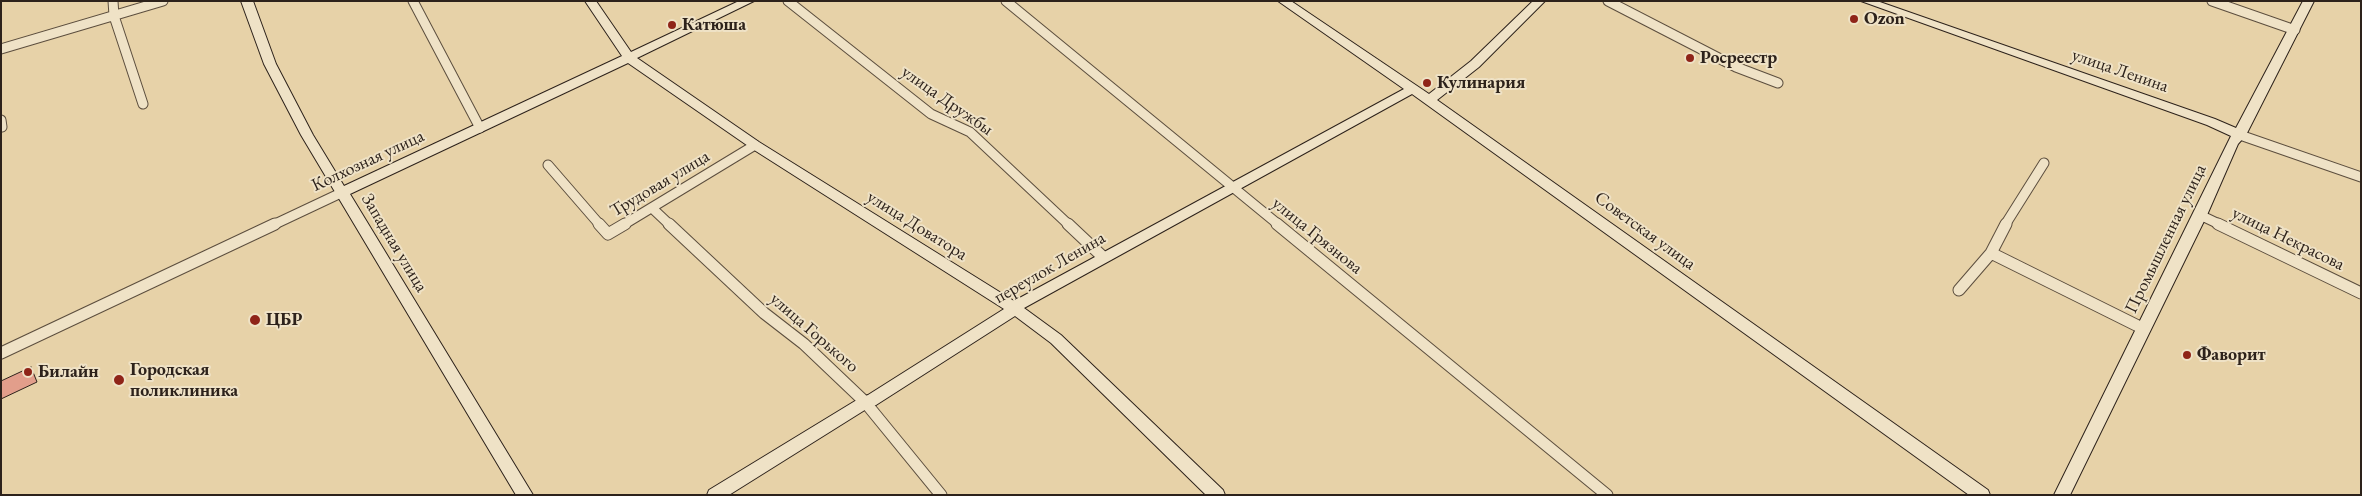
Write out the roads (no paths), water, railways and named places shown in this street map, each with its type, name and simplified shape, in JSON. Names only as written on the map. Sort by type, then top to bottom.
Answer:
[{"type":"street","points":[[113,1],[114,16],[143,104]]},
{"type":"street","points":[[1,49],[163,1]]},
{"type":"street","name":"Западная улица","points":[[247,1],[270,64],[307,135],[525,495]]},
{"type":"street","points":[[413,1],[480,128]]},
{"type":"street","name":"улица Доватора","points":[[590,1],[630,59],[755,145],[1015,310],[1056,339],[1217,495]]},
{"type":"street","name":"Колхозная улица","points":[[1,353],[630,59],[749,1]]},
{"type":"street","name":"улица Дружбы","points":[[788,1],[931,114],[970,132],[1103,257]]},
{"type":"street","name":"улица Грязнова","points":[[1006,1],[1607,495]]},
{"type":"street","name":"Советская улица","points":[[1283,1],[1429,100],[1982,495]]},
{"type":"street","points":[[1429,100],[1475,64],[1540,1]]},
{"type":"street","points":[[1608,1],[1736,67],[1778,83]]},
{"type":"street","name":"улица Ленина","points":[[1866,1],[2211,122],[2361,177]]},
{"type":"street","points":[[2212,1],[2295,30]]},
{"type":"street","name":"Промышленная улица","points":[[2062,495],[2200,215],[2232,143],[2240,134],[2309,1]]},
{"type":"street","name":"переулок Ленина","points":[[715,495],[865,402],[871,401],[1015,310],[1023,301],[1412,89]]},
{"type":"street","name":"Трудовая улица","points":[[548,165],[608,234],[755,145]]},
{"type":"street","points":[[1959,290],[1991,253],[2006,224],[2044,163]]},
{"type":"street","name":"улица Горького","points":[[652,208],[757,307],[804,344],[865,402],[941,495]]},
{"type":"street","name":"улица Некрасова","points":[[2200,215],[2361,293]]},
{"type":"street","points":[[1991,253],[2144,329]]},
{"type":"place","name":"Ozon","points":[[1854,19]]},
{"type":"place","name":"Катюша","points":[[672,25]]},
{"type":"place","name":"Росреестр","points":[[1690,58]]},
{"type":"place","name":"Кулинария","points":[[1427,83]]},
{"type":"place","name":"ЦБР","points":[[255,320]]},
{"type":"place","name":"Фаворит","points":[[2187,355]]},
{"type":"place","name":"Билайн","points":[[28,372]]},
{"type":"place","name":"Городская поликлиника","points":[[119,380]]}]
